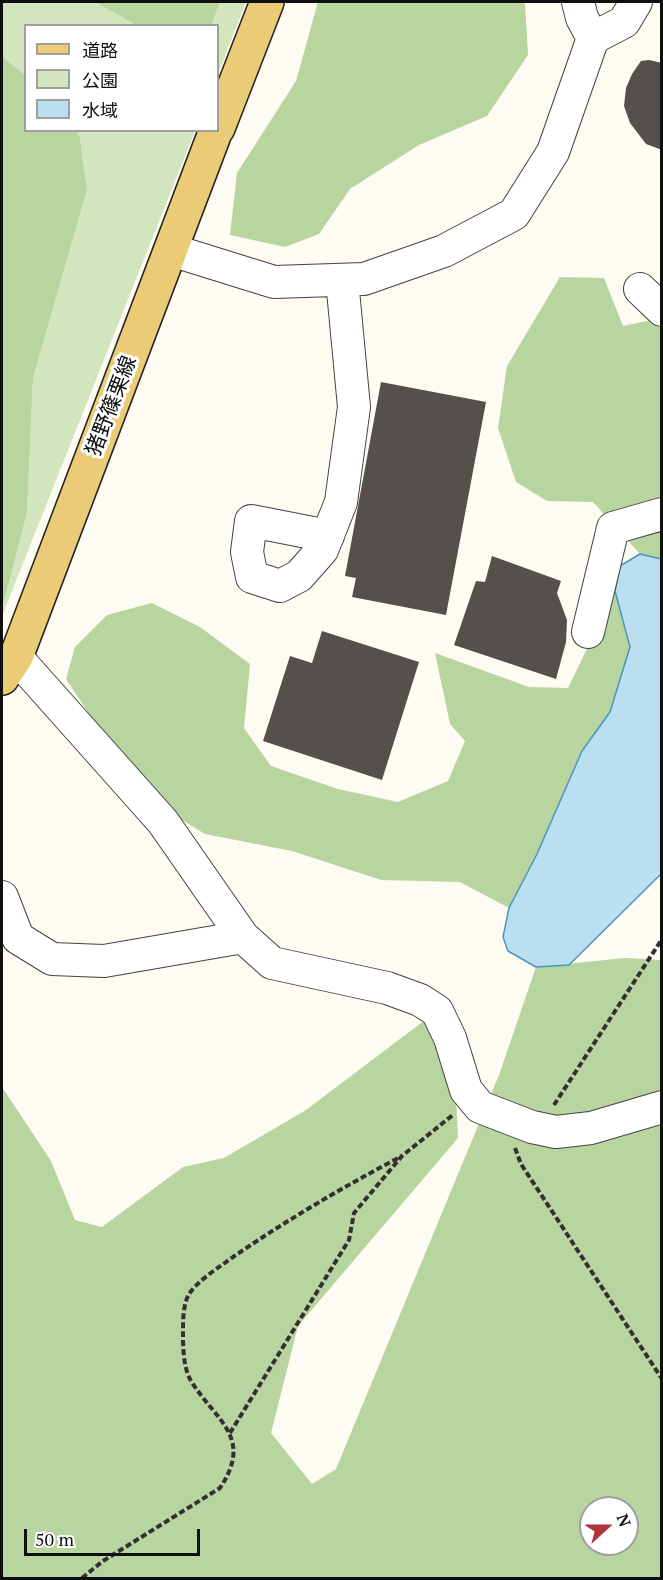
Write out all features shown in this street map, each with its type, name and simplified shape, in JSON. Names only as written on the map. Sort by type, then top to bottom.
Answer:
[{"type":"main road","name":"猪野篠栗線","points":[[219,124],[267,2]]},
{"type":"main road","name":"猪野篠栗線","points":[[9,668],[216,132]]},
{"type":"street","points":[[578,2],[582,18],[593,38]]},
{"type":"street","points":[[171,250],[274,282],[364,279],[444,251],[514,214],[553,152],[593,38],[624,22],[636,2]]},
{"type":"street","points":[[328,536],[342,502],[354,407],[342,280]]},
{"type":"street","points":[[588,632],[613,528],[662,514]]},
{"type":"street","points":[[9,668],[163,822],[243,937],[272,963],[387,988],[420,1000],[437,1011],[450,1038],[466,1090],[480,1107],[532,1127],[556,1132],[591,1128],[662,1107]]},
{"type":"street","points":[[2,897],[18,938],[52,959],[104,962],[243,937]]},
{"type":"path","points":[[662,939],[553,1106],[515,1148],[521,1164],[662,1379]]},
{"type":"path","points":[[82,1578],[103,1561],[220,1488],[230,1472],[234,1454],[230,1433],[190,1379],[183,1350],[183,1320],[188,1295],[208,1275],[276,1227],[345,1186],[402,1156],[473,1099]]},
{"type":"path","points":[[230,1433],[349,1240],[354,1213],[402,1156]]},
{"type":"green space","points":[[2,2],[95,2],[134,24],[24,24],[24,74],[2,56]]},
{"type":"green space","points":[[95,2],[220,2],[212,24],[134,24]]},
{"type":"green space","points":[[220,2],[246,2],[219,71],[219,24],[212,24]]},
{"type":"green space","points":[[318,2],[523,2],[525,4],[528,55],[487,116],[419,145],[350,189],[319,234],[285,247],[230,235],[237,173],[296,81]]},
{"type":"green space","points":[[2,56],[24,74],[24,132],[76,132],[80,137],[87,190],[33,378],[27,513],[2,609]]},
{"type":"green space","points":[[76,132],[195,132],[2,616],[27,513],[33,378],[87,190],[80,137]]},
{"type":"green space","points":[[560,277],[604,278],[623,326],[661,318],[661,559],[640,554],[593,502],[547,501],[516,482],[498,428],[507,366]]},
{"type":"green space","points":[[615,591],[630,647],[610,712],[582,751],[537,854],[509,908],[460,882],[381,880],[292,851],[205,834],[161,807],[110,746],[66,679],[75,647],[107,615],[152,603],[200,627],[250,664],[244,728],[271,766],[338,789],[398,802],[448,781],[465,741],[450,724],[435,653],[529,687],[568,688]]},
{"type":"green space","points":[[625,958],[661,960],[661,1578],[2,1578],[2,1087],[51,1161],[75,1220],[102,1227],[183,1167],[224,1158],[306,1110],[429,1017],[455,1072],[458,1138],[298,1326],[271,1433],[312,1484],[336,1469],[499,1075],[536,967]]},
{"type":"water","points":[[640,554],[661,559],[661,874],[569,965],[536,967],[508,951],[503,937],[509,908],[537,854],[582,751],[610,712],[630,647],[615,591],[620,566]]},
{"type":"building","points":[[641,61],[662,63],[662,150],[646,144],[630,123],[624,106],[626,88],[632,74]]},
{"type":"building","points":[[381,382],[486,402],[446,615],[352,597],[356,578],[345,576]]},
{"type":"building","points":[[492,556],[561,581],[557,593],[567,620],[566,642],[556,679],[454,645],[476,581],[485,582]]},
{"type":"building","points":[[322,631],[419,662],[382,780],[263,741],[290,656],[312,663]]}]
